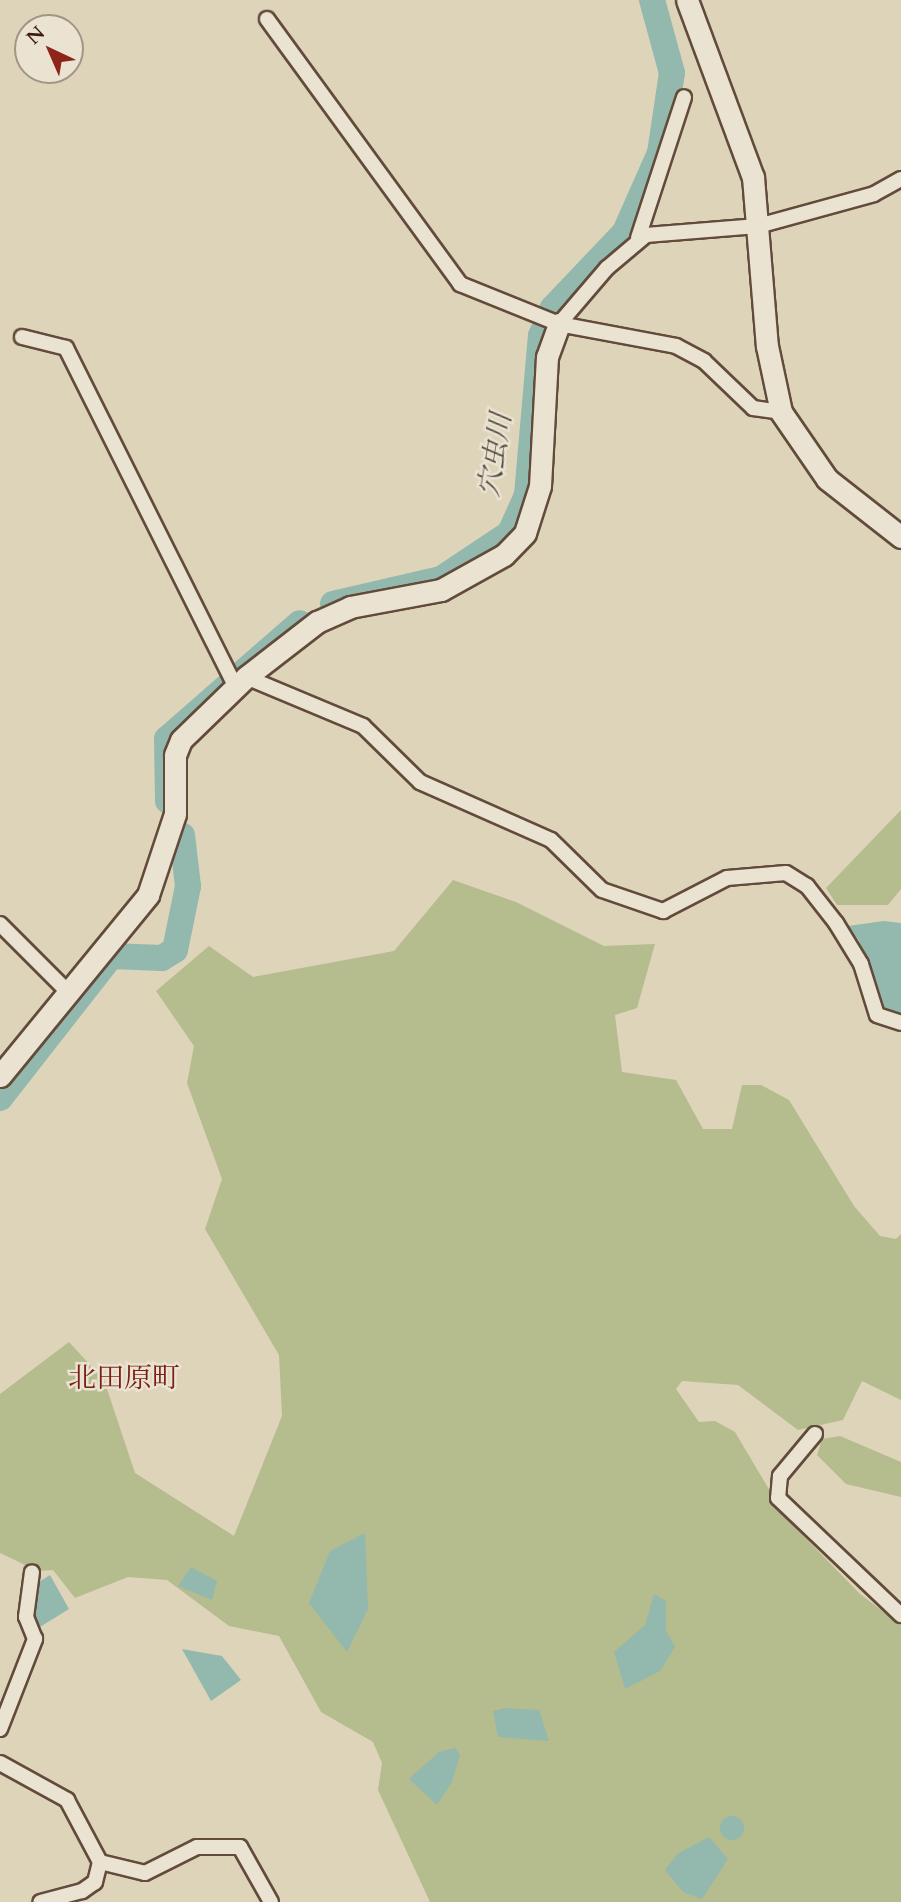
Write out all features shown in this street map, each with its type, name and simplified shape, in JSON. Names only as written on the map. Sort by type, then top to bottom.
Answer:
[{"type":"street","points":[[687,0],[753,177],[769,357],[781,412],[827,479],[901,537]]},
{"type":"street","points":[[267,19],[444,268],[460,284],[559,324],[676,346],[704,362],[753,408],[781,412]]},
{"type":"street","points":[[0,1076],[66,990],[148,895],[175,814],[175,755],[181,740],[241,683],[317,622],[350,607],[441,590],[512,548],[536,507],[547,357],[559,324],[638,238],[684,97]]},
{"type":"street","points":[[638,238],[758,226],[874,194],[901,179]]},
{"type":"street","points":[[22,337],[66,348],[241,683],[363,726],[420,782],[551,840],[602,890],[663,911],[737,875],[786,873],[807,886],[836,923],[861,964],[877,1015],[901,1023]]},
{"type":"street","points":[[0,924],[66,990]]},
{"type":"street","points":[[815,1434],[780,1476],[778,1498],[901,1615]]},
{"type":"street","points":[[0,1728],[35,1639],[26,1617],[32,1572]]},
{"type":"street","points":[[0,1763],[67,1800],[100,1862],[94,1882],[82,1891],[40,1902]]},
{"type":"street","points":[[100,1862],[145,1872],[197,1847],[240,1847],[271,1902]]},
{"type":"green space","points":[[901,810],[901,889],[888,905],[837,905],[826,888]]},
{"type":"green space","points":[[453,880],[516,902],[604,946],[655,944],[637,1008],[615,1015],[622,1072],[676,1080],[703,1129],[732,1129],[742,1085],[761,1085],[789,1100],[854,1206],[880,1236],[896,1239],[901,1234],[901,1400],[862,1381],[843,1420],[798,1430],[738,1385],[682,1381],[676,1389],[699,1422],[715,1421],[735,1432],[786,1518],[860,1594],[901,1625],[901,1902],[430,1902],[378,1790],[382,1763],[373,1742],[321,1712],[279,1636],[229,1626],[167,1580],[128,1577],[75,1598],[53,1570],[38,1571],[0,1553],[0,1394],[69,1342],[104,1380],[135,1473],[234,1536],[282,1416],[279,1355],[205,1229],[222,1179],[187,1083],[194,1046],[156,991],[209,946],[253,977],[394,951]]},
{"type":"green space","points":[[840,1436],[901,1462],[901,1497],[846,1484],[817,1455],[822,1439]]},
{"type":"water","points":[[884,921],[901,923],[901,1018],[882,1011],[859,941],[848,926]]},
{"type":"water","points":[[365,1533],[368,1609],[347,1652],[309,1603],[330,1551]]},
{"type":"water","points":[[191,1567],[217,1581],[212,1600],[178,1586]]},
{"type":"water","points":[[50,1575],[69,1609],[35,1630],[31,1614],[39,1582]]},
{"type":"water","points":[[654,1594],[666,1601],[666,1631],[675,1647],[660,1671],[625,1689],[614,1652],[645,1625]]},
{"type":"water","points":[[182,1649],[222,1656],[241,1680],[211,1701]]},
{"type":"water","points":[[505,1708],[539,1710],[549,1741],[498,1737],[493,1711]]},
{"type":"water","points":[[455,1748],[460,1755],[452,1782],[437,1805],[409,1779],[439,1752]]},
{"type":"water","points":[[732,1816],[740,1820],[744,1828],[740,1836],[732,1840],[724,1836],[720,1828],[724,1820]]},
{"type":"water","points":[[709,1837],[728,1859],[702,1899],[683,1892],[665,1870],[677,1854]]},
{"type":"waterway","name":"穴虫川","points":[[333,604],[441,579],[510,533],[527,495],[541,336],[553,308],[625,232],[660,153],[672,73],[652,0]]},
{"type":"waterway","name":"穴虫川","points":[[168,801],[167,739],[300,623]]},
{"type":"waterway","name":"穴虫川","points":[[0,1098],[111,956],[162,958],[175,950],[188,886],[182,835]]},
{"type":"district","name":"北田原町","points":[[124,1378]]}]
